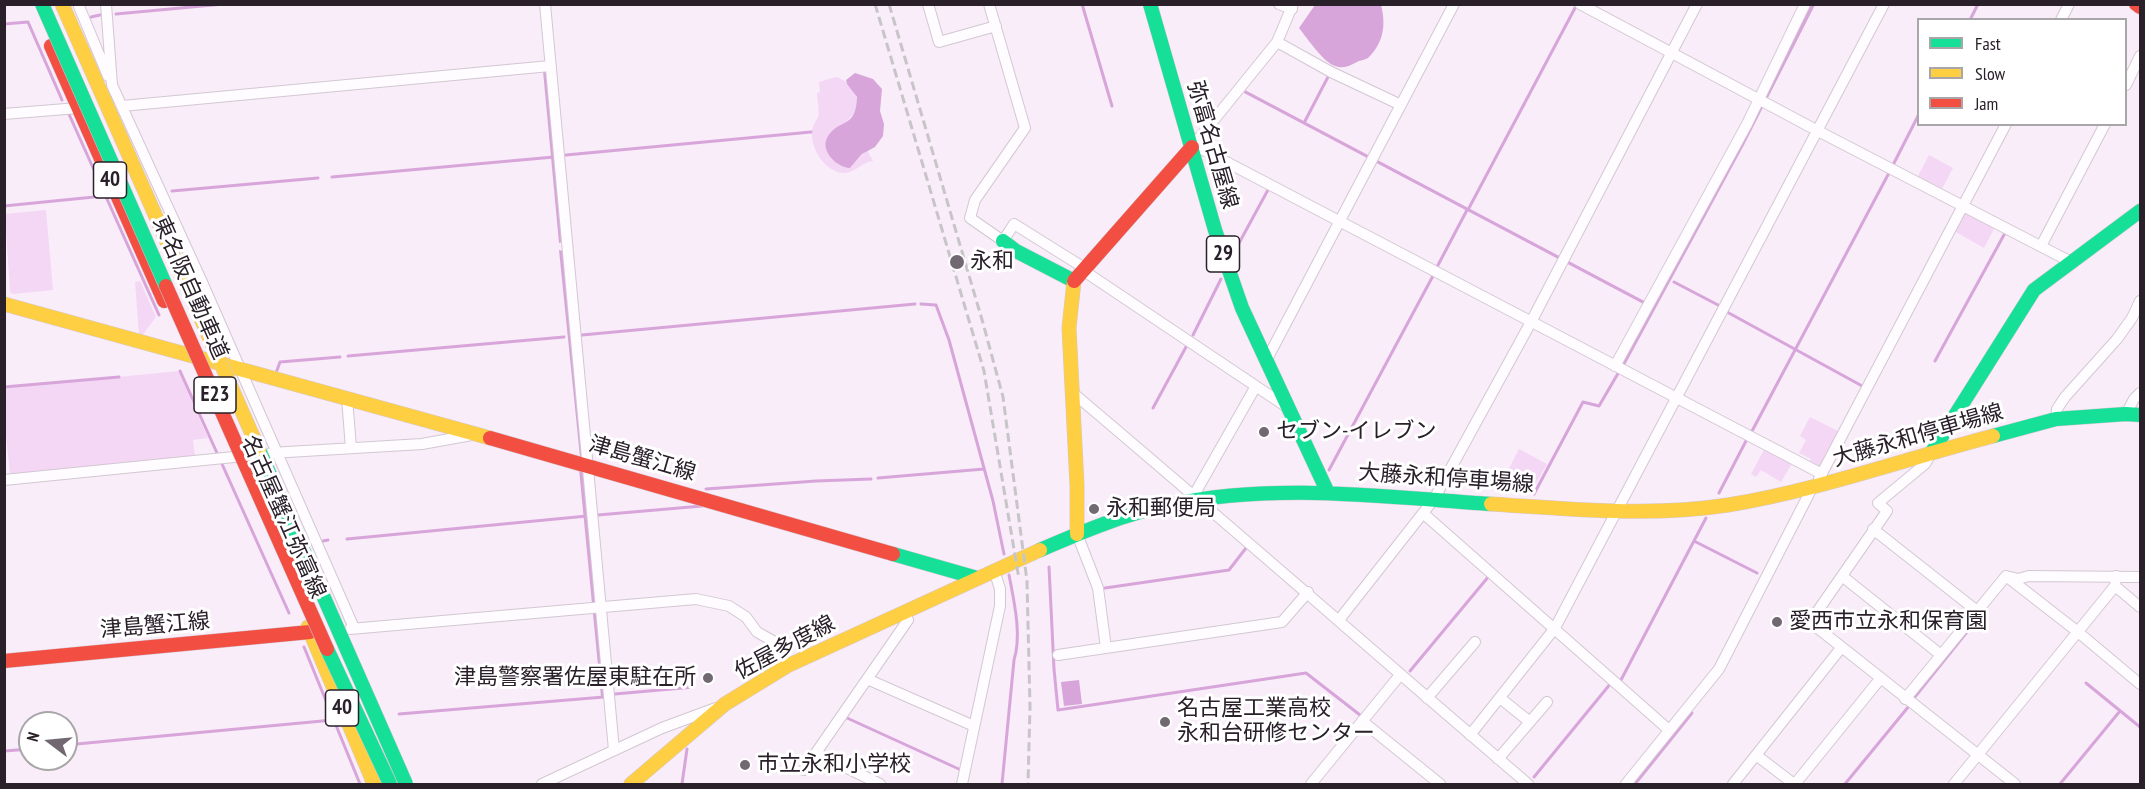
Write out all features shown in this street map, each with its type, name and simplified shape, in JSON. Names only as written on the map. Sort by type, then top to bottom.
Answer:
[{"type":"main road","name":"名古屋蟹江弥富線","points":[[33,4],[234,457],[374,784]]},
{"type":"main road","name":"東名阪自動車道","points":[[42,4],[309,610],[390,784]]},
{"type":"main road","name":"東名阪自動車道","points":[[62,4],[406,784]]},
{"type":"main road","name":"弥富名古屋線","points":[[1150,4],[1193,146],[1215,230],[1242,308],[1328,492]]},
{"type":"main road","points":[[2136,4],[2140,7]]},
{"type":"main road","points":[[977,578],[1077,534],[1077,485],[1069,328],[1081,274],[1193,146]]},
{"type":"main road","points":[[1932,452],[2034,290],[2140,211]]},
{"type":"main road","points":[[1003,242],[1016,251],[1081,274]]},
{"type":"main road","name":"津島蟹江線","points":[[4,304],[477,434],[977,578]]},
{"type":"main road","name":"大藤永和停車場線","points":[[1077,534],[1196,497],[1295,492],[1328,492],[1615,512],[1727,506],[1813,487],[2056,419],[2126,414],[2140,416]]},
{"type":"main road","name":"佐屋多度線","points":[[631,784],[725,704],[788,666],[977,578]]},
{"type":"main road","name":"津島蟹江線","points":[[4,661],[310,632]]},
{"type":"street","points":[[78,4],[354,628]]},
{"type":"street","points":[[106,4],[112,85]]},
{"type":"street","points":[[544,4],[588,466],[596,608],[614,750]]},
{"type":"street","points":[[927,4],[939,42],[996,26]]},
{"type":"street","points":[[1002,4],[990,6],[1025,128],[975,200],[970,218],[1003,242],[1014,224],[1081,274],[1288,407]]},
{"type":"street","points":[[1279,4],[1292,7],[1277,42],[1193,146],[1340,220],[1822,474]]},
{"type":"street","points":[[1266,361],[1454,4]]},
{"type":"street","points":[[1580,4],[1818,131],[2073,262]]},
{"type":"street","points":[[1339,620],[1434,499],[1531,322],[1697,4]]},
{"type":"street","points":[[1618,368],[1648,305],[1747,124],[1762,101],[1805,4]]},
{"type":"street","points":[[1470,735],[1555,628],[1884,4]]},
{"type":"street","points":[[2062,18],[2069,4]]},
{"type":"street","points":[[1277,42],[1331,72],[1401,105]]},
{"type":"street","points":[[2127,83],[2140,56]]},
{"type":"street","points":[[122,106],[550,66]]},
{"type":"street","points":[[4,114],[78,108]]},
{"type":"street","points":[[1626,784],[1719,669],[2005,126]]},
{"type":"street","points":[[2041,246],[2104,126]]},
{"type":"street","points":[[2056,419],[2057,409],[2065,397],[2117,339],[2132,318],[2140,301]]},
{"type":"street","points":[[1196,497],[1256,386]]},
{"type":"street","points":[[1073,393],[1308,592],[1400,675],[1528,784]]},
{"type":"street","points":[[2126,414],[2140,393]]},
{"type":"street","points":[[347,398],[351,448]]},
{"type":"street","points":[[4,480],[276,453],[422,444],[477,434]]},
{"type":"street","points":[[1932,452],[1925,464],[1878,503],[1887,511],[1810,622],[2015,784]]},
{"type":"street","points":[[1424,514],[1670,730]]},
{"type":"street","points":[[1873,529],[1977,611]]},
{"type":"street","points":[[1077,534],[1098,588],[1106,648]]},
{"type":"street","points":[[962,784],[999,606],[1000,589],[994,570]]},
{"type":"street","points":[[1842,576],[1941,654]]},
{"type":"street","points":[[1905,699],[2006,576]]},
{"type":"street","points":[[2006,576],[2018,579],[2029,576],[2115,581],[2140,577]]},
{"type":"street","points":[[2006,576],[2140,684]]},
{"type":"street","points":[[2115,581],[2140,607]]},
{"type":"street","points":[[1954,784],[2078,632],[2115,581]]},
{"type":"street","points":[[1058,655],[1282,622],[1308,592]]},
{"type":"street","points":[[310,632],[696,599],[729,606],[746,617],[756,632],[773,641],[788,666]]},
{"type":"street","points":[[804,770],[908,620],[906,611]]},
{"type":"street","points":[[1427,698],[1475,642]]},
{"type":"street","points":[[1732,784],[1841,648]]},
{"type":"street","points":[[1311,784],[1400,675]]},
{"type":"street","points":[[867,679],[974,726]]},
{"type":"street","points":[[1756,755],[1795,784],[1880,679]]},
{"type":"street","points":[[1500,698],[1530,722]]},
{"type":"street","points":[[1498,759],[1547,702]]},
{"type":"street","points":[[542,784],[662,728],[725,704]]},
{"type":"street","points":[[1362,721],[1440,784]]},
{"type":"street","points":[[816,753],[880,784]]},
{"type":"shaded area","points":[[1315,5],[1381,5],[1383,19],[1381,39],[1369,57],[1346,67],[1338,67],[1325,60],[1299,28]]},
{"type":"shaded area","points":[[1811,5],[1815,5],[1744,145],[1625,365],[1619,370],[1651,308],[1244,93],[1245,90],[1652,305]]},
{"type":"shaded area","points":[[543,71],[546,72],[562,242],[559,243]]},
{"type":"shaded area","points":[[855,73],[873,79],[882,89],[880,111],[884,124],[883,136],[875,147],[862,154],[850,168],[839,165],[830,157],[826,141],[833,130],[851,119],[854,114],[857,97],[846,80]]},
{"type":"shaded area","points":[[836,77],[852,89],[857,102],[849,119],[832,132],[850,168],[867,150],[873,161],[847,173],[836,171],[824,163],[816,151],[812,137],[812,128],[819,114],[817,93],[820,92],[819,82]]},
{"type":"shaded area","points":[[1929,155],[1953,168],[1941,191],[1917,178]]},
{"type":"shaded area","points":[[46,210],[53,290],[12,294],[5,214]]},
{"type":"shaded area","points":[[1967,211],[1995,227],[1984,248],[1954,231],[1963,212]]},
{"type":"shaded area","points":[[559,250],[563,251],[582,458],[580,457]]},
{"type":"shaded area","points":[[140,281],[156,317],[142,336],[139,335],[135,282]]},
{"type":"shaded area","points":[[179,371],[208,438],[193,440],[195,456],[10,474],[5,426],[5,388]]},
{"type":"shaded area","points":[[1810,417],[1840,432],[1822,467],[1817,468],[1808,464],[1811,459],[1799,453],[1806,440],[1800,436]]},
{"type":"shaded area","points":[[1765,448],[1793,462],[1781,482],[1761,470],[1756,477],[1751,474]]},
{"type":"shaded area","points":[[1519,449],[1547,464],[1530,494],[1503,480]]},
{"type":"shaded area","points":[[579,469],[583,470],[605,697],[601,697]]},
{"type":"shaded area","points":[[1079,680],[1082,704],[1064,706],[1061,682]]},
{"type":"waterway","points":[[116,14],[224,4]]},
{"type":"waterway","points":[[1082,4],[1112,106]]},
{"type":"waterway","points":[[1971,18],[1978,4]]},
{"type":"waterway","points":[[1469,208],[1575,8]]},
{"type":"waterway","points":[[91,17],[100,15]]},
{"type":"waterway","points":[[4,24],[28,22],[62,100]]},
{"type":"waterway","points":[[1305,121],[1329,75]]},
{"type":"waterway","points":[[68,112],[159,315]]},
{"type":"waterway","points":[[1893,165],[1917,118]]},
{"type":"waterway","points":[[566,155],[811,132]]},
{"type":"waterway","points":[[332,177],[554,157]]},
{"type":"waterway","points":[[1750,433],[1890,171]]},
{"type":"waterway","points":[[172,191],[318,178]]},
{"type":"waterway","points":[[1232,256],[1269,188]]},
{"type":"waterway","points":[[4,206],[104,196]]},
{"type":"waterway","points":[[1437,267],[1467,210]]},
{"type":"waterway","points":[[1935,361],[2005,233],[2008,234]]},
{"type":"waterway","points":[[1329,470],[1434,274]]},
{"type":"waterway","points":[[1193,335],[1221,279]]},
{"type":"waterway","points":[[1674,282],[1720,306]]},
{"type":"waterway","points":[[582,335],[915,304]]},
{"type":"waterway","points":[[921,304],[936,305],[949,340],[993,501],[1004,554]]},
{"type":"waterway","points":[[1727,312],[1864,387]]},
{"type":"waterway","points":[[348,356],[564,337]]},
{"type":"waterway","points":[[1153,408],[1186,347]]},
{"type":"waterway","points":[[276,373],[280,362],[340,357]]},
{"type":"waterway","points":[[1534,494],[1583,402],[1599,406],[1620,370]]},
{"type":"waterway","points":[[180,371],[217,453]]},
{"type":"waterway","points":[[4,387],[119,377]]},
{"type":"waterway","points":[[1719,493],[1747,439]]},
{"type":"waterway","points":[[222,464],[289,613]]},
{"type":"waterway","points":[[878,478],[984,469]]},
{"type":"waterway","points":[[706,489],[871,479]]},
{"type":"waterway","points":[[598,515],[702,506]]},
{"type":"waterway","points":[[347,539],[587,516]]},
{"type":"waterway","points":[[1621,680],[1706,518]]},
{"type":"waterway","points":[[323,541],[328,540]]},
{"type":"waterway","points":[[1694,541],[1757,573]]},
{"type":"waterway","points":[[1105,588],[1229,570],[1246,548]]},
{"type":"waterway","points":[[1049,567],[1058,710],[1306,673],[1360,715]]},
{"type":"waterway","points":[[1002,784],[1017,640],[1009,575]]},
{"type":"waterway","points":[[1410,671],[1489,576]]},
{"type":"waterway","points":[[1914,698],[1983,612]]},
{"type":"waterway","points":[[304,647],[360,784]]},
{"type":"waterway","points":[[1534,777],[1611,683]]},
{"type":"waterway","points":[[2086,683],[2140,727]]},
{"type":"waterway","points":[[615,694],[694,687]]},
{"type":"waterway","points":[[399,714],[604,697]]},
{"type":"waterway","points":[[1845,784],[1909,706]]},
{"type":"waterway","points":[[2060,784],[2120,711]]},
{"type":"waterway","points":[[1635,784],[1692,713]]},
{"type":"waterway","points":[[847,718],[961,770]]},
{"type":"waterway","points":[[78,744],[333,720]]},
{"type":"waterway","points":[[682,784],[687,749]]},
{"type":"waterway","points":[[4,751],[18,750]]},
{"type":"railway","points":[[875,4],[984,371],[1019,579]]},
{"type":"railway","points":[[889,4],[1003,397],[1027,581],[1030,707],[1028,784]]},
{"type":"traffic: fast","points":[[42,4],[166,286]]},
{"type":"traffic: fast","points":[[1150,4],[1215,230],[1242,308],[1328,493]]},
{"type":"traffic: fast","points":[[1932,452],[2034,290],[2140,211]]},
{"type":"traffic: fast","points":[[1003,241],[1016,251],[1074,281]]},
{"type":"traffic: fast","points":[[1993,436],[2056,419],[2140,415]]},
{"type":"traffic: fast","points":[[259,450],[406,784]]},
{"type":"traffic: fast","points":[[1040,550],[1119,518],[1169,505],[1209,498],[1249,494],[1330,493],[1491,504]]},
{"type":"traffic: fast","points":[[893,554],[977,578]]},
{"type":"traffic: fast","points":[[327,649],[390,784]]},
{"type":"traffic: slow","points":[[62,4],[259,450]]},
{"type":"traffic: slow","points":[[1074,281],[1069,328],[1077,485],[1077,534]]},
{"type":"traffic: slow","points":[[4,304],[490,438]]},
{"type":"traffic: slow","points":[[1491,504],[1580,510],[1699,509],[1762,499],[1829,483],[1993,436]]},
{"type":"traffic: slow","points":[[631,784],[725,704],[787,666],[1040,550]]},
{"type":"traffic: slow","points":[[308,627],[374,784]]},
{"type":"traffic: jam","points":[[2136,4],[2140,7]]},
{"type":"traffic: jam","points":[[51,46],[164,301]]},
{"type":"traffic: jam","points":[[1074,281],[1192,147]]},
{"type":"traffic: jam","points":[[166,286],[327,649]]},
{"type":"traffic: jam","points":[[490,438],[893,554]]},
{"type":"traffic: jam","points":[[4,661],[310,632]]},
{"type":"place","name":"永和","points":[[957,262]]},
{"type":"place","name":"セブン-イレブン","points":[[1264,432]]},
{"type":"place","name":"永和郵便局","points":[[1094,509]]},
{"type":"place","name":"愛西市立永和保育園","points":[[1777,622]]},
{"type":"place","name":"津島警察署佐屋東駐在所","points":[[708,678]]},
{"type":"place","name":"名古屋工業高校 永和台研修センター","points":[[1165,722]]},
{"type":"place","name":"市立永和小学校","points":[[745,765]]}]
